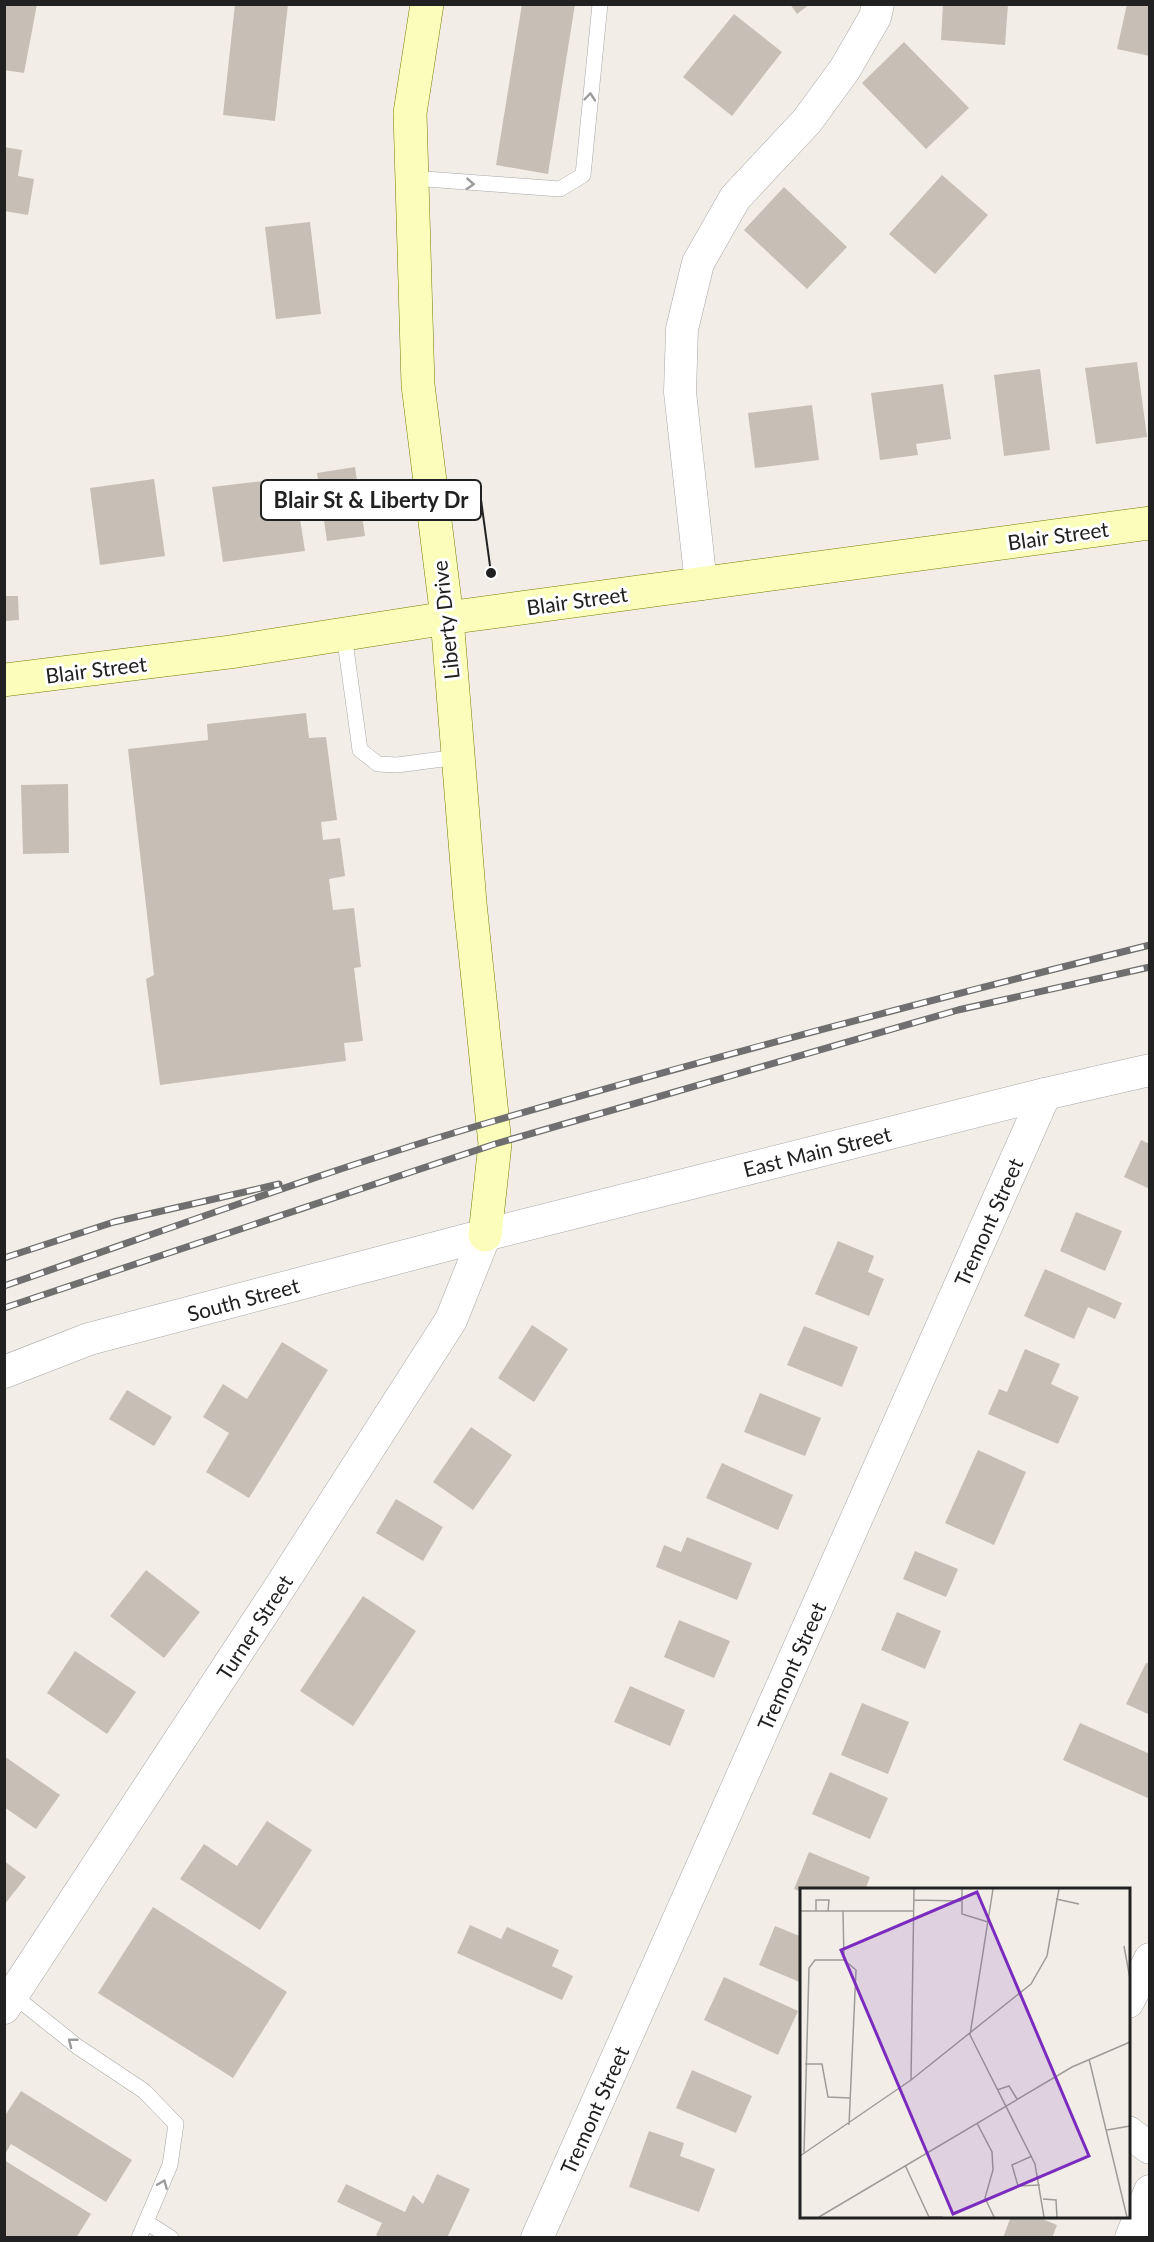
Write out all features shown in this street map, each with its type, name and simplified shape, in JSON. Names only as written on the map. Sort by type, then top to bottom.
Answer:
[{"type":"street","name":"Liberty Drive","points":[[427,4],[410,113],[418,385],[447,618],[470,903],[495,1144],[485,1235]]},
{"type":"street","points":[[701,584],[680,392],[682,329],[698,263],[735,198],[807,121],[845,69],[875,16],[878,4]]},
{"type":"street","name":"Blair Street","points":[[4,680],[230,652],[447,618],[1149,523]]},
{"type":"street","name":"East Main Street","points":[[485,1235],[1149,1070]]},
{"type":"street","name":"Tremont Street","points":[[537,2238],[1045,1094]]},
{"type":"street","name":"South Street","points":[[4,1372],[89,1339],[485,1235]]},
{"type":"street","name":"Turner Street","points":[[9,2002],[451,1320],[485,1235]]},
{"type":"street","points":[[1130,1998],[1149,1959]]},
{"type":"street","points":[[1130,2134],[1149,2148]]},
{"type":"street","points":[[1131,2238],[1149,2191]]},
{"type":"lane","points":[[412,178],[560,189],[583,175],[600,4]]},
{"type":"lane","points":[[344,634],[360,750],[378,764],[398,765],[458,757]]},
{"type":"lane","points":[[9,2002],[144,2091],[176,2124],[171,2165],[139,2238]]},
{"type":"lane","points":[[146,2222],[171,2238]]},
{"type":"building","points":[[4,4],[37,4],[24,73],[4,70]]},
{"type":"building","points":[[235,4],[288,4],[275,121],[223,115]]},
{"type":"building","points":[[522,4],[575,4],[548,174],[496,165]]},
{"type":"building","points":[[790,4],[810,4],[797,14]]},
{"type":"building","points":[[943,4],[1008,4],[1005,45],[941,40]]},
{"type":"building","points":[[1127,4],[1150,4],[1150,56],[1117,49]]},
{"type":"building","points":[[734,14],[782,52],[732,116],[683,77]]},
{"type":"building","points":[[904,42],[969,108],[926,149],[862,83]]},
{"type":"building","points":[[4,147],[22,150],[18,176],[34,179],[28,215],[4,211]]},
{"type":"building","points":[[942,175],[988,215],[935,274],[889,234]]},
{"type":"building","points":[[784,187],[847,247],[807,289],[744,230]]},
{"type":"building","points":[[310,222],[321,314],[276,319],[265,227]]},
{"type":"building","points":[[1137,362],[1147,437],[1096,444],[1085,368]]},
{"type":"building","points":[[1040,369],[1050,450],[1004,456],[994,375]]},
{"type":"building","points":[[943,384],[951,439],[916,444],[918,455],[880,460],[871,393]]},
{"type":"building","points":[[812,405],[819,460],[755,468],[748,413]]},
{"type":"building","points":[[355,467],[365,536],[327,541],[317,473]]},
{"type":"building","points":[[154,479],[165,556],[100,565],[90,488]]},
{"type":"building","points":[[271,480],[276,515],[299,512],[305,551],[223,562],[212,487]]},
{"type":"building","points":[[4,596],[18,596],[19,620],[4,621]]},
{"type":"building","points":[[306,713],[309,738],[326,737],[337,820],[321,822],[323,840],[340,838],[345,876],[329,879],[333,910],[354,908],[361,967],[354,968],[363,1041],[344,1043],[346,1061],[160,1085],[146,979],[154,975],[128,749],[208,740],[207,724]]},
{"type":"building","points":[[68,784],[69,853],[23,854],[21,785]]},
{"type":"building","points":[[1141,1140],[1150,1144],[1150,1189],[1124,1177]]},
{"type":"building","points":[[1076,1212],[1122,1231],[1105,1271],[1060,1251]]},
{"type":"building","points":[[838,1241],[874,1256],[868,1272],[884,1279],[869,1316],[815,1294]]},
{"type":"building","points":[[1045,1269],[1122,1303],[1115,1319],[1088,1307],[1074,1339],[1024,1316]]},
{"type":"building","points":[[532,1325],[568,1349],[534,1402],[498,1378]]},
{"type":"building","points":[[804,1326],[858,1347],[842,1387],[787,1365]]},
{"type":"building","points":[[282,1342],[328,1370],[249,1498],[206,1472],[229,1433],[203,1417],[223,1384],[247,1399]]},
{"type":"building","points":[[1025,1349],[1060,1364],[1051,1384],[1079,1397],[1058,1444],[988,1414],[999,1389],[1007,1392]]},
{"type":"building","points":[[127,1390],[172,1417],[154,1446],[109,1419]]},
{"type":"building","points":[[760,1393],[821,1418],[805,1456],[744,1432]]},
{"type":"building","points":[[471,1427],[512,1455],[473,1510],[433,1482]]},
{"type":"building","points":[[978,1450],[1026,1472],[994,1545],[945,1523]]},
{"type":"building","points":[[722,1463],[793,1495],[778,1530],[706,1498]]},
{"type":"building","points":[[396,1499],[443,1527],[423,1561],[376,1533]]},
{"type":"building","points":[[687,1537],[752,1563],[737,1600],[656,1567],[664,1545],[681,1552]]},
{"type":"building","points":[[915,1551],[958,1569],[946,1597],[903,1579]]},
{"type":"building","points":[[146,1570],[200,1612],[164,1658],[110,1616]]},
{"type":"building","points":[[363,1596],[416,1631],[353,1726],[300,1691]]},
{"type":"building","points":[[897,1612],[941,1631],[925,1669],[881,1650]]},
{"type":"building","points":[[679,1620],[730,1641],[714,1678],[664,1657]]},
{"type":"building","points":[[75,1651],[136,1692],[107,1734],[47,1693]]},
{"type":"building","points":[[1146,1663],[1150,1664],[1150,1715],[1126,1704]]},
{"type":"building","points":[[630,1686],[685,1710],[670,1746],[614,1722]]},
{"type":"building","points":[[862,1703],[909,1722],[888,1774],[841,1755]]},
{"type":"building","points":[[1080,1723],[1150,1754],[1150,1799],[1063,1760]]},
{"type":"building","points":[[4,1756],[60,1795],[36,1829],[4,1807]]},
{"type":"building","points":[[830,1772],[888,1798],[870,1839],[812,1814]]},
{"type":"building","points":[[267,1821],[312,1850],[260,1930],[180,1879],[204,1844],[237,1866]]},
{"type":"building","points":[[809,1852],[870,1877],[866,1888],[800,1888],[800,1891],[794,1889]]},
{"type":"building","points":[[4,1861],[26,1877],[4,1905]]},
{"type":"building","points":[[153,1907],[287,1992],[233,2078],[98,1993]]},
{"type":"building","points":[[470,1925],[501,1939],[507,1927],[559,1950],[552,1966],[573,1976],[562,2000],[457,1953]]},
{"type":"building","points":[[775,1926],[800,1936],[800,1982],[759,1965]]},
{"type":"building","points":[[724,1977],[798,2011],[778,2055],[704,2020]]},
{"type":"building","points":[[692,2070],[752,2096],[736,2133],[676,2108]]},
{"type":"building","points":[[21,2091],[132,2160],[106,2202],[11,2144],[4,2156],[4,2117]]},
{"type":"building","points":[[649,2131],[684,2143],[680,2156],[715,2169],[699,2212],[629,2187]]},
{"type":"building","points":[[4,2160],[91,2214],[76,2238],[4,2238]]},
{"type":"building","points":[[437,2174],[470,2189],[447,2238],[382,2238],[376,2235],[382,2223],[337,2202],[346,2184],[405,2212],[413,2195],[423,2204]]},
{"type":"building","points":[[1010,2218],[1040,2218],[1057,2225],[1052,2238],[1003,2238]]},
{"type":"railway","points":[[4,1286],[309,1180],[494,1121],[657,1074],[1150,945]]},
{"type":"railway","points":[[4,1308],[495,1144],[958,1010],[1150,967]]},
{"type":"railway","points":[[4,1258],[114,1222],[279,1184]]},
{"type":"place","name":"Blair St & Liberty Dr","points":[[491,573]]}]
